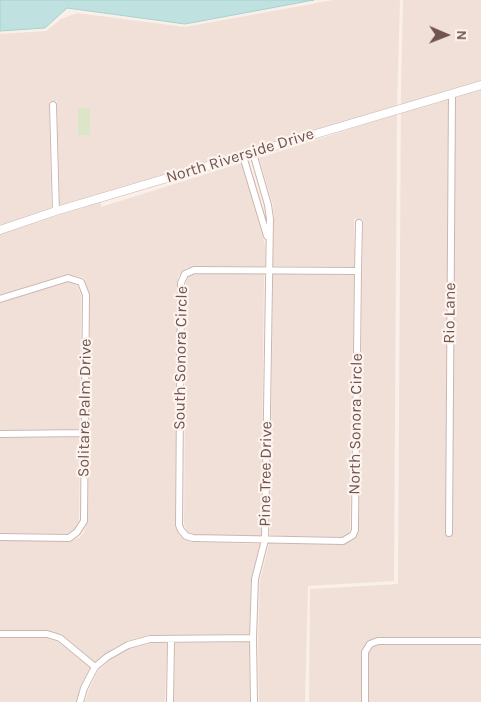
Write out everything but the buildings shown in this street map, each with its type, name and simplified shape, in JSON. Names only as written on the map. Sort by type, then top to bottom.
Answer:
[{"type":"street","name":"North Riverside Drive","points":[[0,230],[56,211],[481,85]]},
{"type":"street","name":"Rio Lane","points":[[448,533],[452,94]]},
{"type":"street","points":[[53,105],[56,211]]},
{"type":"street","name":"Pine Tree Drive","points":[[253,153],[268,205],[269,244],[265,540],[255,579],[253,638],[254,702]]},
{"type":"street","name":"Pine Tree Drive","points":[[243,156],[269,244]]},
{"type":"street","name":"North Sonora Circle","points":[[265,540],[343,541],[353,535],[355,530],[359,223]]},
{"type":"street","name":"South Sonora Circle","points":[[265,540],[193,538],[186,536],[179,525],[182,283],[185,274],[194,270],[358,272]]},
{"type":"street","name":"Solitare Palm Drive","points":[[0,299],[68,278],[81,282],[86,295],[84,521],[77,532],[69,538],[0,537]]},
{"type":"street","points":[[0,434],[84,433]]},
{"type":"street","points":[[0,634],[47,634],[60,638],[96,667]]},
{"type":"street","points":[[80,702],[84,688],[96,667],[107,657],[128,645],[150,639],[253,638]]},
{"type":"street","points":[[170,702],[171,639]]},
{"type":"street","points":[[365,702],[365,652],[370,644],[378,642],[481,641]]},
{"type":"shaded area","points":[[333,0],[400,0],[397,106],[60,205],[57,101],[49,101],[51,208],[0,226],[0,34],[46,31],[61,19],[77,13],[185,27]]},
{"type":"shaded area","points":[[403,0],[481,0],[481,702],[309,702],[310,589],[398,584]]},
{"type":"shaded area","points":[[397,114],[394,581],[308,586],[305,702],[259,702],[258,638],[260,580],[269,544],[344,544],[356,538],[359,531],[363,219],[354,219],[354,267],[273,266],[273,205],[259,158]]},
{"type":"shaded area","points":[[241,163],[265,245],[265,266],[193,266],[186,268],[178,277],[175,525],[182,538],[191,542],[260,544],[251,579],[249,634],[149,635],[127,641],[115,647],[95,662],[62,634],[49,631],[0,630],[0,541],[69,541],[79,538],[83,534],[88,521],[90,295],[86,280],[83,277],[67,274],[0,295],[0,234],[101,202],[101,207]]},
{"type":"shaded area","points":[[191,274],[264,274],[261,536],[194,535],[188,533],[184,524],[186,284],[188,276]]},
{"type":"shaded area","points":[[273,274],[354,275],[350,529],[349,533],[342,537],[270,536]]},
{"type":"shaded area","points":[[68,282],[77,285],[81,295],[80,429],[0,430],[0,303]]},
{"type":"shaded area","points":[[80,437],[79,520],[74,530],[68,534],[0,533],[0,438]]},
{"type":"shaded area","points":[[0,638],[46,638],[58,642],[90,668],[80,687],[76,702],[0,702]]},
{"type":"shaded area","points":[[249,642],[250,702],[174,702],[175,643]]},
{"type":"shaded area","points":[[151,643],[167,643],[165,702],[85,702],[89,689],[99,670],[110,660],[130,648]]},
{"type":"green space","points":[[78,108],[90,108],[90,135],[78,135]]},
{"type":"water","points":[[0,0],[314,0],[185,24],[67,8],[45,28],[0,31]]}]
